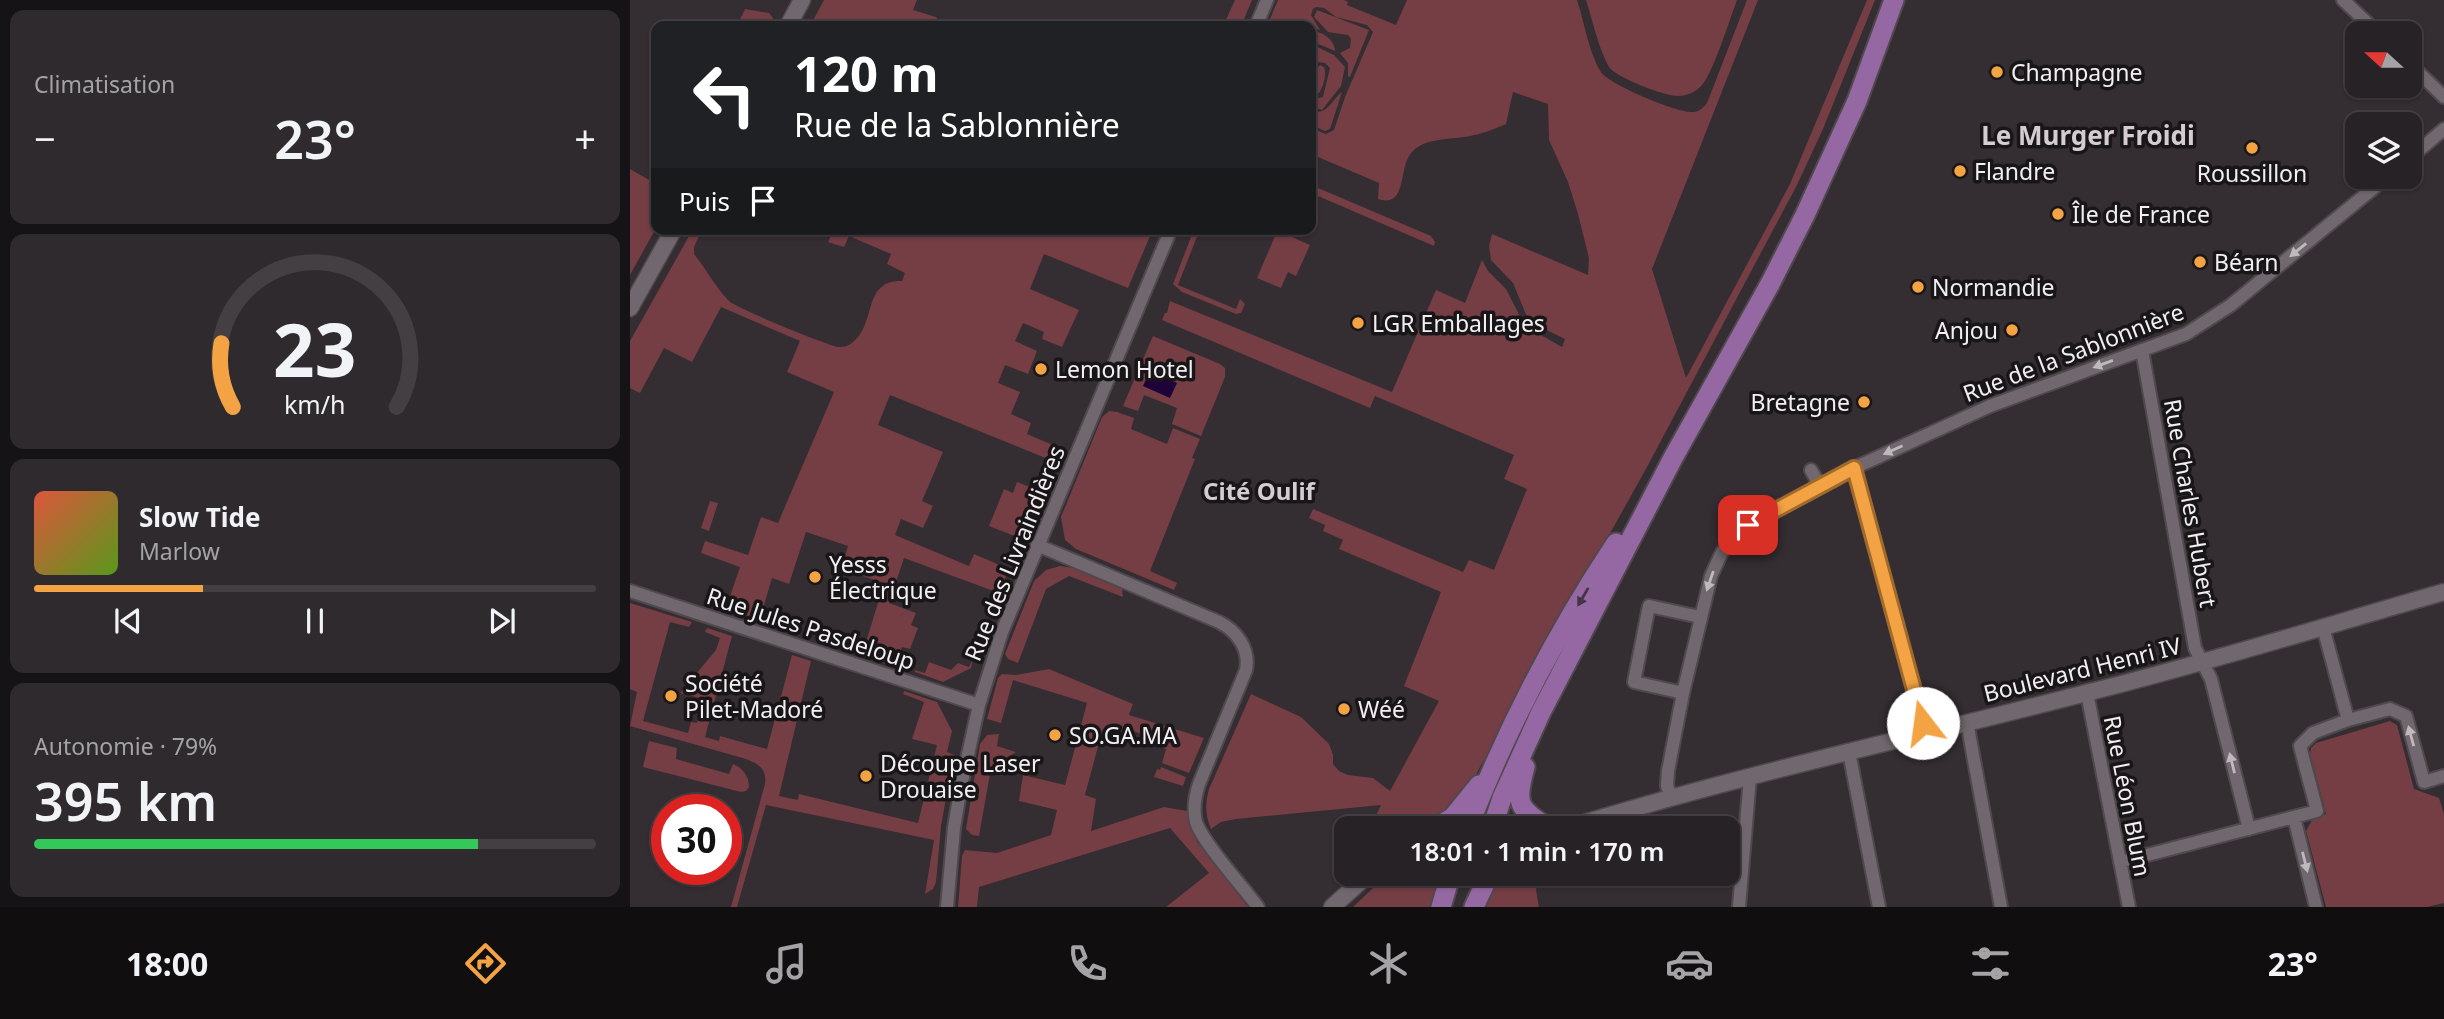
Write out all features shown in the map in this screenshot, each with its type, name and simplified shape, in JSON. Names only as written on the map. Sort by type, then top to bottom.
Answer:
[{"type":"main road","points":[[1496,816],[1535,724],[1581,634],[1805,215],[1857,101],[1894,0]]},
{"type":"main road","points":[[1473,816],[1490,771],[1530,690],[1597,571],[1673,458]]},
{"type":"main road","points":[[1530,816],[1520,806],[1518,790],[1526,761],[1577,657],[1581,634]]},
{"type":"main road","points":[[1454,816],[1490,771]]},
{"type":"main road","points":[[1441,907],[1447,886]]},
{"type":"main road","points":[[1467,907],[1474,886]]},
{"type":"main road","points":[[1474,907],[1484,886]]},
{"type":"street","points":[[791,21],[802,0]]},
{"type":"street","points":[[1258,21],[1267,0]]},
{"type":"street","points":[[2343,0],[2365,21]]},
{"type":"street","points":[[2422,76],[2444,97]]},
{"type":"street","points":[[2422,148],[2444,129]]},
{"type":"street","name":"Rue de la Sablonnière","points":[[1671,796],[1667,786],[1668,772],[1683,693],[1711,576],[1723,552],[1748,525],[1854,468],[2015,395],[2186,334],[2231,305],[2372,189]]},
{"type":"street","points":[[630,308],[671,235]]},
{"type":"street","name":"Rue des Livraindières","points":[[947,907],[954,828],[979,705],[1006,622],[1168,235]]},
{"type":"street","name":"Rue Charles Hubert","points":[[2142,350],[2195,648],[2211,680],[2249,829]]},
{"type":"street","points":[[1854,468],[1926,732]]},
{"type":"street","points":[[1811,470],[1820,486]]},
{"type":"street","points":[[1037,545],[1219,622],[1240,640],[1247,657],[1246,670],[1199,784],[1195,797],[1195,812],[1202,834],[1258,907]]},
{"type":"street","name":"Rue Jules Pasdeloup","points":[[630,591],[979,705]]},
{"type":"street","name":"Boulevard Henri IV","points":[[1606,816],[1671,796],[2087,694],[2323,627],[2443,597]]},
{"type":"street","points":[[1683,693],[1634,682],[1649,606],[1700,617]]},
{"type":"street","points":[[2323,627],[2348,720]]},
{"type":"street","name":"Rue Léon Blum","points":[[2087,694],[2129,907]]},
{"type":"street","points":[[2120,862],[2317,811],[2300,746],[2312,733],[2348,720],[2390,709],[2406,716],[2424,782],[2444,776]]},
{"type":"street","points":[[1967,722],[2001,907]]},
{"type":"street","points":[[1849,752],[1879,907]]},
{"type":"street","points":[[1739,907],[1750,777]]},
{"type":"street","points":[[2294,817],[2316,907]]},
{"type":"street","points":[[1332,907],[1355,886]]},
{"type":"shaded area","points":[[824,0],[917,0],[913,10],[936,17],[939,21],[813,21]]},
{"type":"shaded area","points":[[1235,0],[1252,0],[1243,21],[1225,21]]},
{"type":"shaded area","points":[[1278,0],[1344,0],[1348,2],[1347,5],[1396,25],[1407,0],[1577,0],[1593,56],[1606,77],[1660,103],[1694,112],[1707,103],[1747,0],[1758,0],[1652,269],[1686,378],[1790,184],[1867,0],[1875,0],[1823,129],[1797,185],[1647,467],[1465,794],[1442,816],[1376,816],[1381,805],[1236,819],[1221,822],[1211,829],[1207,814],[1209,789],[1251,694],[1301,717],[1329,744],[1333,764],[1339,771],[1348,775],[1373,778],[1390,791],[1439,701],[1404,686],[1441,592],[1339,549],[1343,540],[1323,531],[1325,525],[1309,518],[1313,509],[1463,572],[1469,560],[1494,570],[1527,489],[1504,479],[1514,455],[1375,396],[1370,408],[1162,320],[1170,301],[1392,392],[1436,290],[1465,303],[1482,260],[1488,271],[1506,289],[1525,326],[1562,347],[1565,339],[1534,324],[1527,317],[1513,283],[1491,260],[1489,246],[1492,234],[1588,275],[1589,258],[1578,214],[1568,182],[1549,140],[1548,104],[1513,92],[1506,124],[1479,134],[1432,141],[1419,146],[1408,157],[1401,184],[1394,198],[1378,199],[1379,183],[1316,156],[1316,130],[1326,134],[1334,130],[1373,32],[1367,25],[1336,17],[1324,8],[1313,9],[1311,15],[1315,21],[1269,21]]},
{"type":"shaded area","points":[[1586,0],[1737,0],[1706,79],[1694,92],[1678,96],[1641,86],[1609,67]]},
{"type":"shaded area","points":[[745,9],[769,13],[773,18],[772,21],[739,21]]},
{"type":"shaded area","points":[[1317,10],[1369,30],[1350,77],[1348,63],[1340,53],[1350,48],[1351,39],[1348,35],[1328,32],[1314,17]]},
{"type":"shaded area","points":[[1316,31],[1333,43],[1335,51],[1316,43]]},
{"type":"shaded area","points":[[1316,46],[1334,55],[1345,67],[1341,86],[1322,110],[1316,108],[1316,99],[1323,97],[1330,68],[1325,63],[1316,64]]},
{"type":"shaded area","points":[[1320,65],[1324,67],[1325,78],[1316,96],[1316,70]]},
{"type":"shaded area","points":[[1342,92],[1330,129],[1325,131],[1316,127],[1316,112],[1325,109]]},
{"type":"shaded area","points":[[630,169],[651,181],[652,235],[630,275]]},
{"type":"shaded area","points":[[1316,187],[1431,236],[1435,242],[1434,246],[1316,195]]},
{"type":"shaded area","points":[[690,235],[700,235],[694,254],[729,301],[782,326],[838,347],[850,344],[860,334],[875,295],[881,287],[902,281],[905,273],[887,264],[891,254],[849,236],[844,247],[828,242],[831,235],[1150,235],[1128,288],[1044,254],[1030,289],[1079,310],[1062,347],[1042,339],[1044,332],[1023,323],[1015,341],[1037,351],[1028,374],[1005,365],[998,383],[1020,392],[1011,414],[1031,423],[1027,434],[1060,448],[1051,470],[1045,467],[1048,459],[890,395],[878,425],[943,452],[922,501],[933,506],[923,528],[901,519],[895,535],[969,566],[974,554],[1009,569],[999,593],[904,558],[889,603],[916,613],[911,625],[918,628],[910,649],[902,647],[895,663],[903,666],[901,670],[862,655],[884,583],[841,569],[848,546],[806,532],[789,584],[772,578],[759,622],[725,611],[740,567],[701,553],[705,541],[748,555],[761,517],[778,523],[834,392],[787,372],[800,341],[721,307],[692,362],[664,348],[640,393],[630,388],[630,341]]},
{"type":"shaded area","points":[[1192,235],[1198,235],[1178,285],[1236,309],[1240,299],[1245,304],[1241,313],[1236,314],[1182,292],[1173,284]]},
{"type":"shaded area","points":[[1288,235],[1310,245],[1296,276],[1288,272],[1281,288],[1257,278],[1275,236]]},
{"type":"shaded area","points":[[1153,336],[1225,368],[1225,377],[1201,436],[1172,424],[1177,408],[1144,395],[1138,411],[1123,406]]},
{"type":"shaded area","points":[[1150,371],[1177,383],[1170,398],[1143,386]]},
{"type":"shaded area","points":[[1109,411],[1134,418],[1131,429],[1167,444],[1173,428],[1200,439],[1192,458],[1195,459],[1150,571],[1177,583],[1174,590],[1076,549],[1065,540],[1061,517],[1102,417]]},
{"type":"shaded area","points":[[1017,482],[1042,492],[1022,539],[989,526],[1004,489],[1013,493]]},
{"type":"shaded area","points":[[710,501],[718,503],[709,531],[701,528]]},
{"type":"shaded area","points":[[1060,566],[1073,568],[1122,589],[1123,597],[1069,576],[1046,589],[1018,663],[1008,659],[1005,654],[1034,581],[1046,570]]},
{"type":"shaded area","points":[[630,603],[692,622],[689,627],[670,622],[643,721],[688,733],[691,722],[697,723],[704,699],[680,693],[716,650],[720,638],[705,632],[707,628],[732,636],[705,737],[719,741],[720,736],[767,749],[792,655],[811,661],[779,796],[798,800],[799,794],[918,823],[937,745],[912,739],[924,702],[903,694],[904,691],[937,702],[952,731],[947,752],[954,755],[933,889],[925,894],[934,840],[766,805],[737,907],[731,907],[737,885],[742,885],[742,867],[765,784],[765,774],[758,765],[746,759],[630,726],[637,692],[630,689]]},
{"type":"shaded area","points":[[973,659],[971,668],[943,682],[915,672],[925,673],[929,662],[951,670],[958,663],[969,667]]},
{"type":"shaded area","points":[[1049,669],[1133,704],[1129,715],[1204,738],[1189,773],[1162,763],[1165,741],[1123,728],[1117,746],[1100,739],[1085,795],[1096,799],[1091,831],[1164,807],[1187,811],[1197,842],[1248,907],[1166,907],[1209,873],[1170,828],[979,887],[977,907],[958,907],[962,856],[965,850],[997,853],[1051,835],[1057,810],[1019,801],[1023,775],[1065,785],[1087,703],[1013,680],[1001,723],[987,719],[998,678],[1002,674],[1016,675]]},
{"type":"shaded area","points":[[2390,721],[2397,725],[2414,789],[2439,798],[2444,814],[2444,903],[2427,907],[2326,907],[2306,831],[2313,818],[2326,814],[2310,754],[2311,748],[2316,743]]},
{"type":"shaded area","points":[[999,734],[997,746],[1016,752],[1008,757],[1003,776],[990,774],[979,836],[972,835],[966,829],[980,744],[987,735]]},
{"type":"shaded area","points":[[649,741],[677,748],[676,759],[729,774],[733,764],[745,773],[749,787],[741,792],[643,767]]},
{"type":"shaded area","points":[[1161,767],[1186,777],[1183,786],[1154,777],[1157,769],[1160,770]]},
{"type":"shaded area","points":[[1375,886],[1436,886],[1431,907],[1353,907]]},
{"type":"shaded area","points":[[1490,886],[1537,886],[1539,907],[1480,907]]},
{"type":"place","name":"Champagne","points":[[1997,72]]},
{"type":"place","name":"Roussillon","points":[[2252,148]]},
{"type":"place","name":"Flandre","points":[[1960,171]]},
{"type":"place","name":"Île de France","points":[[2058,214]]},
{"type":"place","name":"Béarn","points":[[2200,262]]},
{"type":"place","name":"Normandie","points":[[1918,287]]},
{"type":"place","name":"LGR Emballages","points":[[1358,323]]},
{"type":"place","name":"Anjou","points":[[2012,330]]},
{"type":"place","name":"Lemon Hotel","points":[[1041,369]]},
{"type":"place","name":"Bretagne","points":[[1864,402]]},
{"type":"place","name":"Yesss Électrique","points":[[815,577]]},
{"type":"place","name":"Société Pilet-Madoré","points":[[671,696]]},
{"type":"place","name":"Wéé","points":[[1344,709]]},
{"type":"place","name":"SO.GA.MA","points":[[1055,735]]},
{"type":"place","name":"Découpe Laser Drouaise","points":[[866,776]]},
{"type":"district","name":"Le Murger Froidi","points":[[2088,135]]},
{"type":"district","name":"Cité Oulif","points":[[1259,490]]},
{"type":"route","points":[[1748,525],[1854,468],[1923,723]]}]
